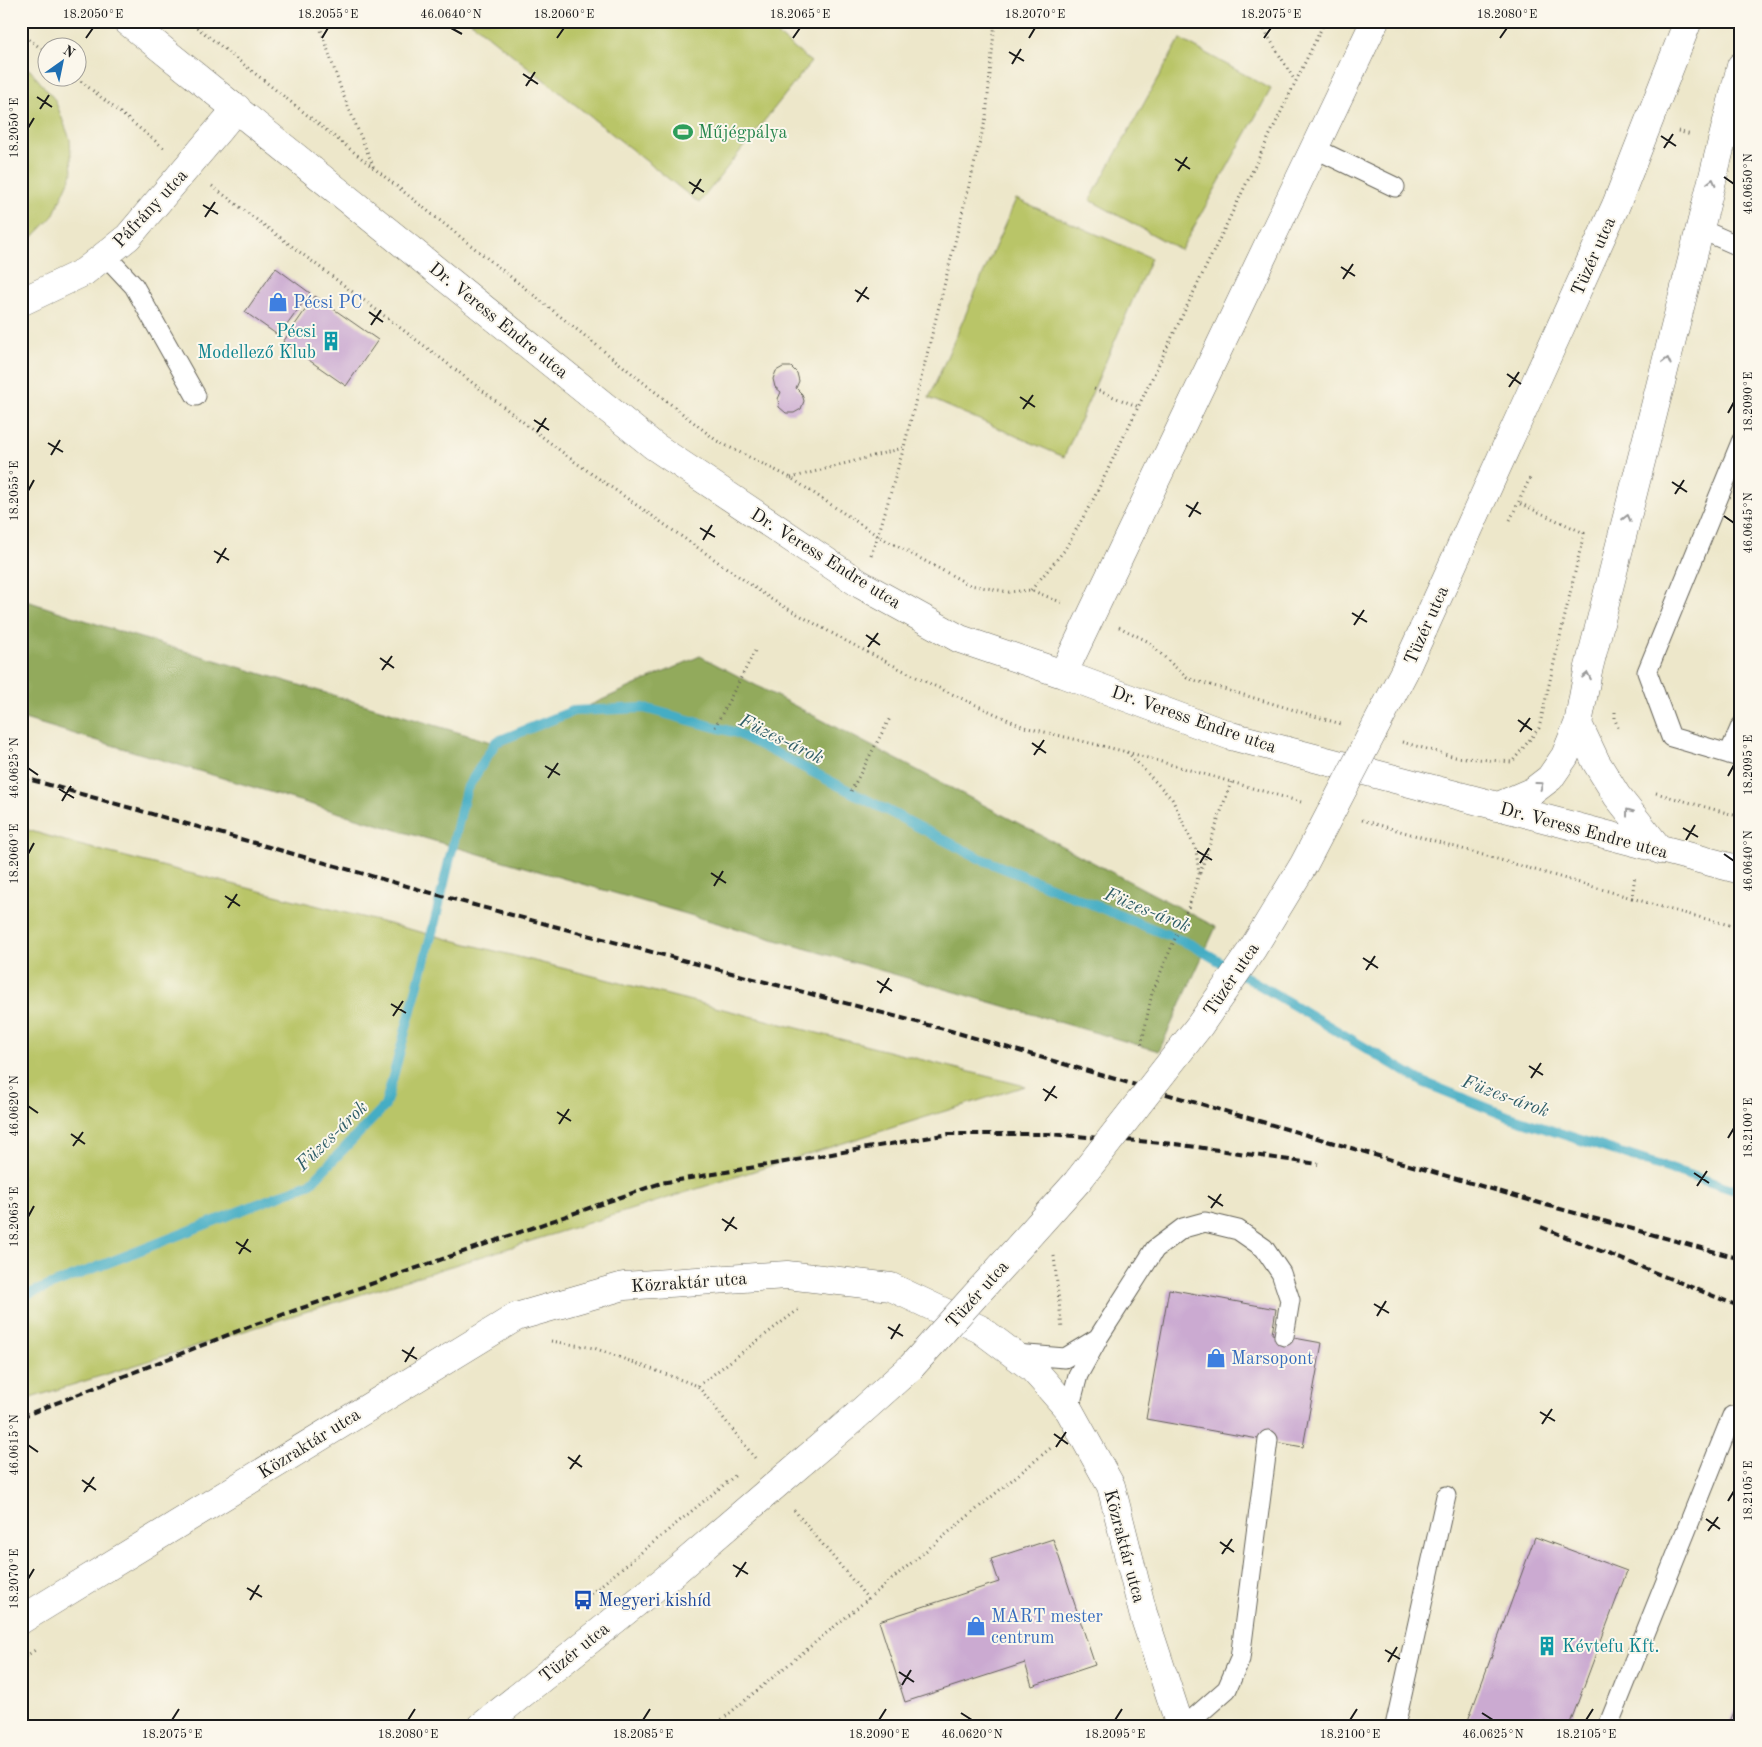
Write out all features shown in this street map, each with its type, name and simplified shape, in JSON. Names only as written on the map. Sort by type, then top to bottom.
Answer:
[{"type":"street","name":"Dr. Veress Endre utca","points":[[127,21],[654,446],[860,584],[960,638],[1064,674],[1231,736],[1741,870]]},
{"type":"street","points":[[1064,674],[1375,21]]},
{"type":"street","name":"Tüzér utca","points":[[482,1726],[666,1579],[911,1367],[1077,1182],[1200,1024],[1253,948],[1304,864],[1404,672],[1616,204],[1688,21]]},
{"type":"street","points":[[1496,807],[1533,791],[1550,778],[1565,756],[1578,724],[1588,671],[1739,83]]},
{"type":"street","name":"Páfrány utca","points":[[21,302],[84,272],[128,238],[237,108]]},
{"type":"street","points":[[1578,724],[1596,762],[1617,796],[1660,850]]},
{"type":"street","name":"Közraktár utca","points":[[21,1620],[516,1317],[624,1286],[787,1275],[891,1287],[980,1329],[1032,1368],[1073,1418],[1111,1486],[1143,1613],[1180,1726]]},
{"type":"lane","points":[[1314,148],[1395,187]]},
{"type":"lane","points":[[1700,229],[1741,247]]},
{"type":"lane","points":[[105,255],[134,286],[196,396]]},
{"type":"lane","points":[[1741,442],[1647,672],[1671,737],[1735,756],[1741,726]]},
{"type":"lane","points":[[1073,1418],[1078,1375],[1098,1338],[1155,1249],[1183,1228],[1205,1222],[1238,1230],[1264,1248],[1281,1274],[1290,1300],[1284,1336]]},
{"type":"lane","points":[[1014,1354],[1065,1358],[1098,1338]]},
{"type":"lane","points":[[1608,1726],[1732,1416]]},
{"type":"lane","points":[[1185,1726],[1227,1689],[1240,1659],[1268,1440]]},
{"type":"lane","points":[[1395,1726],[1446,1496]]},
{"type":"path","points":[[189,21],[717,441],[791,478],[878,536],[970,584],[1009,592],[1031,590],[1092,614],[1147,641],[1187,678],[1344,725]]},
{"type":"path","points":[[318,21],[342,92],[374,168]]},
{"type":"path","points":[[860,584],[878,536],[904,447],[986,117],[995,21]]},
{"type":"path","points":[[1260,21],[1296,82]]},
{"type":"path","points":[[1031,590],[1064,551],[1094,498],[1324,21]]},
{"type":"path","points":[[21,33],[38,46]]},
{"type":"path","points":[[1094,389],[1139,406]]},
{"type":"path","points":[[791,478],[904,447]]},
{"type":"path","points":[[1400,741],[1455,757],[1512,762],[1539,728],[1584,533],[1519,503]]},
{"type":"path","points":[[715,727],[755,651]]},
{"type":"path","points":[[851,791],[890,718]]},
{"type":"path","points":[[1127,752],[1172,800],[1196,850],[1199,874]]},
{"type":"path","points":[[1152,993],[1190,903],[1230,782]]},
{"type":"path","points":[[1632,898],[1741,928]]},
{"type":"path","points":[[698,1386],[804,1305]]},
{"type":"path","points":[[547,1340],[594,1348],[698,1386],[755,1458],[748,1465]]},
{"type":"path","points":[[714,1726],[869,1600],[1073,1418]]},
{"type":"path","points":[[583,1600],[740,1471]]},
{"type":"path","points":[[790,1504],[869,1600]]},
{"type":"path","points":[[21,1659],[38,1649]]},
{"type":"path","points":[[21,1718],[27,1726]]},
{"type":"green space","name":"Műjégpálya","points":[[470,21],[760,21],[811,62],[699,203]]},
{"type":"green space","points":[[1180,39],[1271,89],[1181,250],[1090,200]]},
{"type":"green space","points":[[21,66],[30,70],[38,80],[38,88],[45,88],[55,100],[70,139],[72,174],[53,216],[21,249]]},
{"type":"green space","points":[[1016,199],[1151,258],[1064,457],[929,398]]},
{"type":"green space","points":[[21,599],[124,633],[501,745],[700,656],[1216,927],[1159,1051],[407,833],[21,718]]},
{"type":"green space","points":[[21,828],[75,844],[1025,1086],[21,1401]]},
{"type":"building","name":"Pécsi PC","points":[[276,268],[310,293],[279,336],[245,312]]},
{"type":"building","name":"Pécsi Modellező Klub","points":[[315,296],[378,340],[346,386],[283,342]]},
{"type":"building","points":[[783,367],[791,367],[797,373],[799,381],[796,388],[802,394],[804,401],[801,409],[794,413],[786,413],[779,407],[778,399],[781,392],[775,387],[773,379],[776,371]]},
{"type":"building","points":[[1169,1289],[1276,1309],[1272,1334],[1322,1343],[1303,1447],[1146,1419]]},
{"type":"building","name":"Kévtefu Kft.","points":[[1535,1537],[1627,1571],[1569,1726],[1557,1726],[1544,1721],[1542,1726],[1466,1726]]},
{"type":"building","points":[[1053,1539],[1095,1665],[1032,1686],[1025,1663],[905,1702],[879,1621],[999,1582],[991,1559]]},
{"type":"building","points":[[1741,1696],[1741,1726],[1728,1726]]},
{"type":"waterway","name":"Füzes-árok","points":[[21,1297],[311,1183],[385,1106],[434,925],[466,790],[496,742],[573,711],[644,708],[737,733],[979,858],[1192,945],[1423,1082],[1507,1116],[1741,1192]]},
{"type":"railway","points":[[21,777],[474,905],[951,1031],[1546,1205],[1741,1259]]},
{"type":"railway","points":[[21,1417],[253,1325],[661,1183],[949,1134],[1047,1134],[1175,1144],[1318,1164]]},
{"type":"railway","points":[[1541,1227],[1741,1307]]},
{"type":"place","name":"Műjégpálya","points":[[683,132]]},
{"type":"place","name":"Pécsi PC","points":[[278,302]]},
{"type":"place","name":"Pécsi Modellező Klub","points":[[331,341]]},
{"type":"place","name":"Marsopont","points":[[1216,1358]]},
{"type":"place","name":"Megyeri kishíd","points":[[583,1600]]},
{"type":"place","name":"MART mester centrum","points":[[976,1626]]},
{"type":"place","name":"Kévtefu Kft.","points":[[1547,1646]]}]
